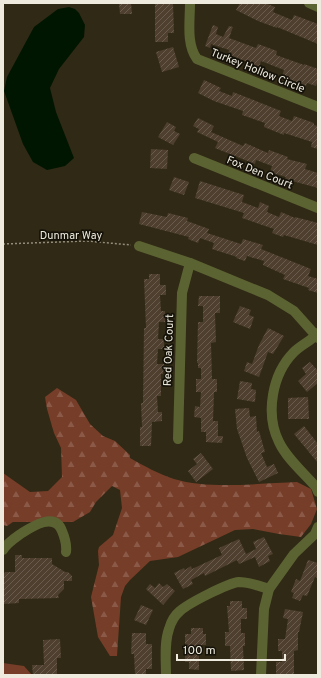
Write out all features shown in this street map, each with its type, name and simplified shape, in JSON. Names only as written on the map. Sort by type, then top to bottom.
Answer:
[{"type":"street","name":"Turkey Hollow Circle","points":[[190,3],[190,41],[192,52],[197,59],[318,107]]},
{"type":"street","points":[[309,3],[318,7]]},
{"type":"street","name":"Fox Den Court","points":[[194,158],[318,208]]},
{"type":"street","points":[[139,246],[190,263],[268,295],[294,311],[317,336],[294,353],[284,364],[276,381],[272,399],[272,415],[279,442],[286,453],[316,487],[318,492]]},
{"type":"street","name":"Red Oak Court","points":[[178,439],[182,293],[190,263]]},
{"type":"street","points":[[3,550],[5,546],[32,526],[43,522],[54,522],[60,525],[67,544],[66,552]]},
{"type":"street","points":[[261,675],[264,609],[269,589],[294,554],[315,534],[318,527]]},
{"type":"street","points":[[166,675],[166,644],[168,629],[173,619],[181,610],[226,586],[237,582],[269,589]]},
{"type":"path","name":"Dunmar Way","points":[[3,244],[86,241],[139,246]]},
{"type":"green space","points":[[57,388],[76,400],[90,424],[103,436],[115,441],[130,455],[130,458],[168,477],[188,482],[219,485],[297,482],[311,489],[317,509],[311,524],[301,537],[253,529],[235,530],[178,557],[150,561],[125,586],[121,597],[117,656],[110,656],[98,637],[91,597],[99,565],[99,547],[113,535],[122,508],[120,490],[112,486],[96,502],[90,512],[73,522],[13,522],[7,526],[3,525],[3,473],[30,492],[48,491],[62,477],[61,448],[54,433],[45,397]]},
{"type":"green space","points":[[3,663],[24,666],[32,675],[3,675]]},
{"type":"shaded area","points":[[69,7],[75,9],[79,13],[85,25],[84,37],[59,69],[50,88],[56,112],[74,158],[65,166],[47,170],[33,162],[23,144],[4,91],[7,77],[34,27],[58,9]]},
{"type":"building","points":[[119,3],[131,3],[132,14],[120,14]]},
{"type":"building","points":[[155,3],[173,3],[174,33],[168,33],[168,42],[155,42]]},
{"type":"building","points":[[240,3],[265,3],[275,7],[273,12],[292,20],[294,15],[318,24],[318,44],[258,21],[236,10]]},
{"type":"building","points":[[213,25],[218,27],[216,34],[223,37],[229,26],[233,27],[229,38],[256,48],[258,44],[277,51],[276,55],[318,69],[318,80],[316,86],[307,83],[306,86],[282,76],[284,70],[261,61],[259,67],[228,54],[229,50],[211,44],[210,48],[205,46]]},
{"type":"building","points":[[173,47],[179,67],[162,72],[156,52]]},
{"type":"building","points":[[204,80],[221,88],[219,91],[232,96],[233,92],[281,111],[279,116],[292,121],[294,116],[314,123],[314,125],[318,126],[318,149],[311,147],[312,142],[284,133],[284,135],[264,127],[265,123],[242,115],[243,111],[214,101],[198,93]]},
{"type":"building","points":[[198,118],[214,126],[211,132],[243,146],[245,143],[268,153],[269,150],[288,157],[287,159],[307,164],[305,169],[318,173],[318,188],[285,179],[286,177],[270,172],[272,166],[256,160],[255,164],[215,148],[218,142],[197,132],[199,129],[193,126]]},
{"type":"building","points":[[167,122],[176,127],[174,131],[180,134],[173,145],[158,137]]},
{"type":"building","points":[[151,149],[168,150],[167,169],[150,168]]},
{"type":"building","points":[[174,177],[189,182],[184,195],[169,190]]},
{"type":"building","points":[[200,181],[244,195],[242,202],[258,208],[260,202],[269,206],[267,212],[279,217],[281,212],[295,218],[318,223],[318,245],[272,233],[274,229],[242,218],[244,213],[195,198]]},
{"type":"building","points":[[142,212],[167,217],[168,213],[188,218],[187,221],[209,229],[207,233],[241,244],[243,239],[263,245],[261,249],[311,269],[308,276],[318,279],[318,293],[308,290],[309,288],[283,279],[285,275],[263,265],[264,261],[247,256],[245,261],[212,249],[214,243],[200,238],[198,243],[188,239],[189,237],[139,224]]},
{"type":"building","points":[[149,274],[160,274],[160,285],[166,285],[166,295],[160,295],[161,311],[165,311],[165,322],[159,322],[158,339],[164,339],[164,349],[158,349],[157,364],[164,364],[163,374],[161,374],[161,396],[157,396],[158,412],[162,412],[162,421],[152,422],[151,446],[140,446],[140,427],[142,427],[141,403],[143,403],[144,328],[146,328],[144,279],[149,279]]},
{"type":"building","points":[[199,296],[220,296],[220,313],[215,313],[216,342],[211,343],[212,379],[217,379],[217,392],[214,392],[213,421],[218,421],[218,436],[223,436],[222,443],[206,442],[206,432],[201,432],[201,418],[194,417],[195,406],[200,407],[201,392],[196,392],[196,379],[201,379],[201,368],[198,368],[197,363],[198,322],[203,322],[203,306],[198,306]]},
{"type":"building","points":[[240,306],[251,310],[249,315],[254,317],[250,329],[233,322]]},
{"type":"building","points":[[268,328],[284,336],[273,354],[268,352],[259,377],[244,371],[247,362],[252,364],[259,345]]},
{"type":"building","points":[[310,362],[318,371],[318,383],[307,392],[298,381],[306,374],[302,368]]},
{"type":"building","points":[[240,381],[252,383],[251,389],[256,390],[255,402],[237,399]]},
{"type":"building","points":[[308,397],[309,419],[288,419],[288,398]]},
{"type":"building","points":[[249,408],[250,417],[256,416],[257,432],[259,431],[265,452],[261,453],[267,467],[274,464],[278,473],[259,482],[247,458],[237,429],[235,409]]},
{"type":"building","points":[[304,426],[318,444],[318,463],[294,434]]},
{"type":"building","points":[[201,453],[213,469],[196,482],[188,471],[197,464],[193,459]]},
{"type":"building","points":[[264,537],[273,554],[268,556],[270,561],[259,567],[255,557],[239,564],[237,560],[205,576],[204,573],[191,580],[193,584],[183,589],[174,573],[184,568],[185,570],[191,566],[192,569],[222,555],[219,548],[239,539],[246,554],[256,549],[253,542]]},
{"type":"building","points":[[15,555],[22,555],[22,558],[52,558],[52,564],[65,572],[68,572],[72,576],[72,581],[64,581],[64,589],[58,595],[59,598],[19,599],[19,603],[3,604],[3,575],[5,572],[15,572]]},
{"type":"building","points":[[308,560],[318,563],[318,578],[315,577],[307,596],[303,595],[300,601],[292,598],[294,593],[291,592],[296,579],[300,581]]},
{"type":"building","points":[[159,583],[163,587],[167,584],[175,591],[163,605],[146,589],[150,584],[155,588]]},
{"type":"building","points":[[230,601],[242,601],[242,608],[247,608],[247,619],[241,619],[241,633],[245,633],[245,646],[243,646],[244,670],[231,671],[230,646],[225,646],[225,632],[229,632],[227,606],[230,606]]},
{"type":"building","points":[[141,605],[153,610],[146,625],[134,620]]},
{"type":"building","points":[[285,609],[303,612],[298,632],[298,650],[294,651],[294,675],[276,675],[276,662],[282,662],[282,651],[278,651],[278,639],[285,639],[288,619],[283,618]]},
{"type":"building","points":[[191,628],[203,628],[203,634],[206,634],[206,645],[199,645],[199,670],[189,669],[189,662],[185,662],[185,634],[191,634]]},
{"type":"building","points":[[132,633],[146,633],[146,644],[152,644],[152,669],[146,669],[146,675],[135,675],[134,654],[131,654]]},
{"type":"building","points":[[60,639],[61,658],[57,658],[57,674],[33,675],[32,665],[44,665],[43,640]]}]
